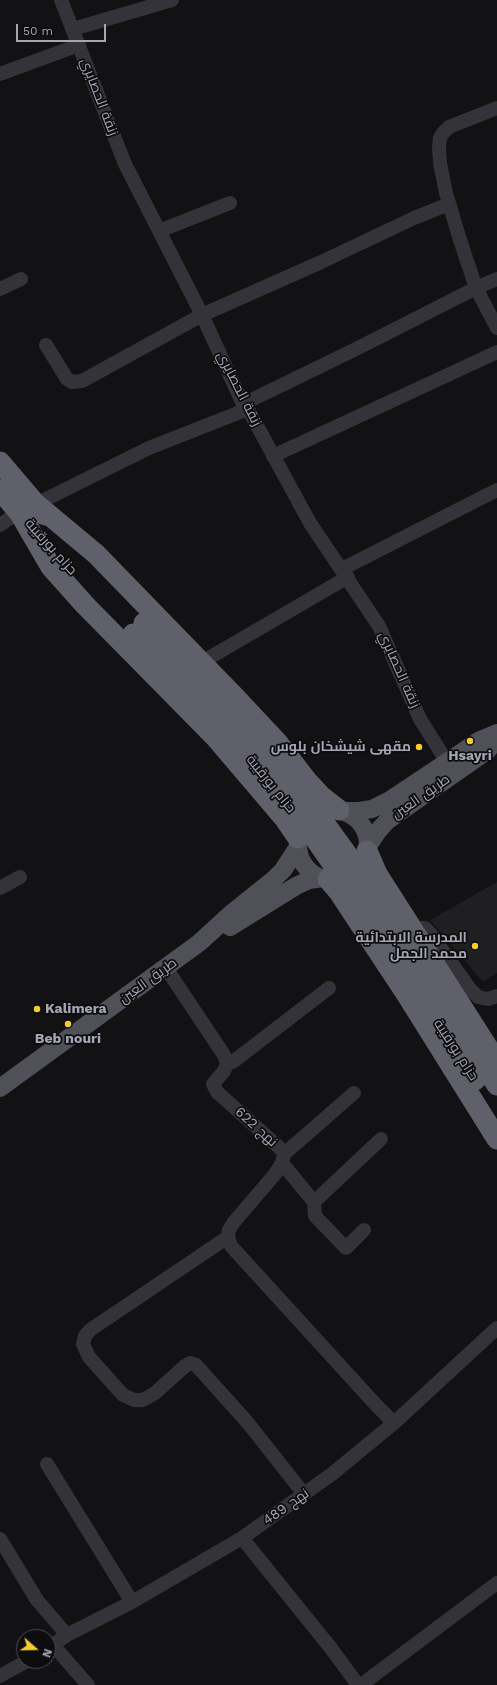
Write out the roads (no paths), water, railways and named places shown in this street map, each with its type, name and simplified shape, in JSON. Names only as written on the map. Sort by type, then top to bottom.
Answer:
[{"type":"highway","name":"حزام بورقيبة","points":[[0,462],[27,508],[70,569],[138,629],[255,762],[310,832],[352,892],[489,1075],[497,1114]]},
{"type":"highway","name":"حزام بورقيبة","points":[[0,490],[27,508]]},
{"type":"highway","points":[[27,508],[96,554],[202,662],[277,742],[321,796],[342,811]]},
{"type":"highway","points":[[27,508],[51,567],[216,738],[285,820],[298,843]]},
{"type":"highway","points":[[367,849],[377,874],[414,931],[489,1075]]},
{"type":"highway","points":[[325,879],[339,892],[403,989],[497,1139]]},
{"type":"main road","name":"طريق العين","points":[[342,811],[372,809],[390,800],[480,740],[497,733]]},
{"type":"main road","name":"طريق العين","points":[[367,849],[378,831],[387,821],[487,751],[497,738]]},
{"type":"main road","points":[[333,809],[342,811],[354,817],[362,825],[366,835],[367,849],[360,867],[352,874],[342,879],[325,879],[309,871],[302,862],[298,843],[302,827],[310,818],[321,811],[333,809]]},
{"type":"main road","name":"طريق العين","points":[[1,1087],[199,943],[283,870],[298,843]]},
{"type":"main road","name":"طريق العين","points":[[199,943],[242,920],[282,893],[309,880],[325,879]]},
{"type":"street","name":"زنقة الحصايري","points":[[61,0],[125,164],[202,315],[246,406],[310,523],[345,573],[379,626],[420,719],[447,762]]},
{"type":"street","points":[[73,29],[172,0]]},
{"type":"street","points":[[0,74],[79,45]]},
{"type":"street","points":[[497,108],[449,127],[440,138],[440,163],[449,204],[476,288],[497,328]]},
{"type":"street","points":[[159,231],[230,203]]},
{"type":"street","points":[[46,345],[67,379],[77,382],[82,381],[202,315],[319,263],[414,218],[449,204]]},
{"type":"street","points":[[0,525],[27,508],[149,448],[246,406],[476,288],[497,279]]},
{"type":"street","points":[[0,289],[21,280]]},
{"type":"street","points":[[273,456],[497,352]]},
{"type":"street","points":[[202,662],[345,573],[497,490]]},
{"type":"street","points":[[0,888],[20,877]]},
{"type":"street","points":[[414,931],[420,928],[425,928],[431,934],[470,989],[478,996],[488,999],[497,996]]},
{"type":"street","points":[[166,968],[224,1055],[227,1064]]},
{"type":"street","name":"نهج 622","points":[[329,988],[234,1061],[227,1064],[224,1071],[213,1086],[217,1092],[282,1150],[283,1158],[314,1202],[315,1216],[346,1248],[364,1230]]},
{"type":"street","points":[[354,1093],[283,1158],[275,1174],[234,1222],[228,1237],[231,1246],[394,1423]]},
{"type":"street","points":[[314,1202],[380,1139]]},
{"type":"street","points":[[228,1237],[90,1330],[85,1336],[83,1344],[89,1357],[123,1396],[134,1400],[143,1400],[155,1393],[185,1366],[190,1364],[196,1365],[248,1422],[304,1494]]},
{"type":"street","name":"نهج 489","points":[[56,1643],[67,1635],[132,1602],[242,1538],[332,1474],[394,1423],[497,1328]]},
{"type":"street","points":[[47,1464],[132,1602]]},
{"type":"street","points":[[242,1538],[330,1647],[358,1685]]},
{"type":"street","points":[[0,1539],[37,1600],[67,1635]]},
{"type":"street","points":[[361,1685],[497,1583]]},
{"type":"street","points":[[56,1652],[88,1685]]},
{"type":"street","points":[[0,1676],[16,1667]]},
{"type":"place","name":"Hsayri","points":[[470,741]]},
{"type":"place","name":"مقهى شيشخان بلوس","points":[[419,747]]},
{"type":"place","name":"المدرسة الابتدائية محمد الجمل","points":[[475,946]]},
{"type":"place","name":"Kalimera","points":[[37,1009]]},
{"type":"place","name":"Beb nouri","points":[[68,1024]]}]
